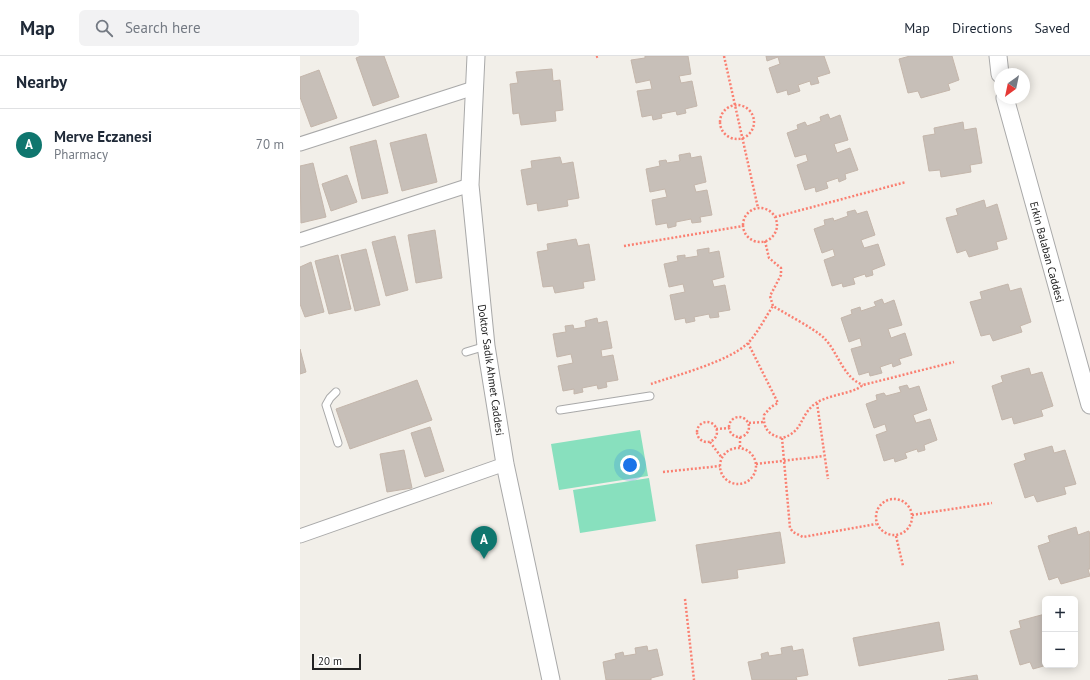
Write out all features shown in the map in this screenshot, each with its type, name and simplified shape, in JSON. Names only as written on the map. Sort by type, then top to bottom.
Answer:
[{"type":"street","name":"Doktor Sadık Ahmet Caddesi","points":[[476,56],[470,185],[486,346],[505,464],[551,680]]},
{"type":"street","points":[[998,56],[999,68]]},
{"type":"street","points":[[300,144],[474,88]]},
{"type":"street","name":"Erkin Balaban Caddesi","points":[[1007,104],[1090,405]]},
{"type":"street","points":[[300,240],[470,185]]},
{"type":"street","points":[[300,536],[505,464]]},
{"type":"lane","points":[[466,352],[486,346]]},
{"type":"lane","points":[[336,392],[326,405],[338,443]]},
{"type":"lane","points":[[560,410],[650,396]]},
{"type":"path","points":[[724,56],[741,139],[758,208]]},
{"type":"path","points":[[734,105],[744,106],[749,109],[754,118],[753,129],[750,134],[741,139],[729,137],[720,128],[719,122],[723,111],[734,105]]},
{"type":"path","points":[[774,216],[906,182]]},
{"type":"path","points":[[758,208],[769,210],[774,216],[776,230],[774,235],[764,241],[759,242],[748,238],[743,226],[744,217],[748,213],[758,208]]},
{"type":"path","points":[[624,246],[743,226]]},
{"type":"path","points":[[764,241],[769,258],[781,268],[781,275],[770,296],[773,306],[821,336],[832,348],[844,368],[857,383],[863,385]]},
{"type":"path","points":[[648,385],[705,366],[748,344],[773,306]]},
{"type":"path","points":[[748,344],[778,402],[764,415],[764,426],[768,432],[782,438],[795,433],[799,428],[803,415],[817,402],[857,389],[863,385],[954,362]]},
{"type":"path","points":[[817,402],[828,479]]},
{"type":"path","points":[[729,428],[733,419],[739,416],[745,418],[749,424],[747,433],[740,437]]},
{"type":"path","points":[[706,422],[713,424],[716,430],[716,436],[710,442],[705,443],[699,440],[696,434],[698,427],[706,422]]},
{"type":"path","points":[[749,424],[763,422]]},
{"type":"path","points":[[716,430],[729,428]]},
{"type":"path","points":[[729,428],[732,434],[740,437]]},
{"type":"path","points":[[740,437],[740,448]]},
{"type":"path","points":[[782,438],[790,528],[793,532],[802,537],[876,524]]},
{"type":"path","points":[[710,442],[722,458]]},
{"type":"path","points":[[740,448],[751,453],[756,464],[754,475],[751,480],[740,484],[728,481],[721,472],[720,466],[722,458],[729,451],[740,448]]},
{"type":"path","points":[[756,464],[824,456]]},
{"type":"path","points":[[663,472],[720,466]]},
{"type":"path","points":[[890,499],[902,501],[907,504],[912,515],[912,521],[906,531],[896,536],[884,533],[876,524],[876,511],[884,502],[890,499]]},
{"type":"path","points":[[912,515],[992,503]]},
{"type":"path","points":[[896,536],[903,566]]},
{"type":"path","points":[[686,599],[694,680]]},
{"type":"green space","points":[[640,430],[648,476],[559,490],[551,444]]},
{"type":"green space","points":[[649,478],[656,521],[580,533],[573,490]]},
{"type":"building","points":[[361,56],[384,56],[399,97],[373,106],[356,58]]},
{"type":"building","points":[[645,56],[688,56],[691,74],[679,76],[681,83],[692,81],[697,106],[685,109],[686,113],[677,115],[676,111],[661,114],[662,118],[653,120],[652,115],[642,117],[637,91],[652,89],[650,80],[636,83],[631,60],[645,58]]},
{"type":"building","points":[[766,56],[824,56],[830,73],[817,77],[819,83],[811,85],[810,81],[798,85],[800,91],[788,95],[787,90],[777,93],[769,68],[780,64],[778,57],[767,61]]},
{"type":"building","points":[[910,56],[952,56],[959,80],[948,84],[950,90],[921,98],[918,91],[908,93],[899,59]]},
{"type":"building","points":[[552,69],[553,81],[560,80],[563,110],[555,111],[556,121],[521,125],[519,113],[513,114],[510,84],[518,83],[516,72]]},
{"type":"building","points":[[319,70],[337,118],[311,127],[300,97],[300,77]]},
{"type":"building","points":[[828,114],[830,119],[840,115],[848,140],[834,144],[837,153],[850,148],[858,170],[845,174],[846,179],[839,182],[838,178],[826,182],[828,188],[816,192],[815,187],[805,190],[797,165],[808,161],[806,154],[795,157],[787,133],[798,129],[797,125],[805,122],[807,126],[821,121],[820,117]]},
{"type":"building","points":[[963,122],[964,130],[976,128],[982,163],[970,165],[971,172],[941,177],[940,170],[929,171],[923,136],[935,134],[934,128]]},
{"type":"building","points":[[426,134],[437,182],[402,191],[390,143]]},
{"type":"building","points":[[376,140],[388,193],[362,199],[350,147]]},
{"type":"building","points":[[690,153],[691,158],[701,156],[706,182],[694,185],[696,192],[707,190],[712,215],[700,217],[701,222],[692,223],[691,219],[676,222],[676,226],[668,228],[667,223],[656,225],[652,200],[667,197],[665,189],[650,192],[646,169],[660,166],[659,161],[666,160],[667,163],[680,161],[679,155]]},
{"type":"building","points":[[560,157],[562,164],[573,162],[579,198],[567,200],[568,206],[538,211],[537,203],[527,205],[521,170],[532,168],[531,161]]},
{"type":"building","points":[[313,163],[326,217],[301,223],[300,166]]},
{"type":"building","points":[[347,175],[357,202],[331,211],[322,184]]},
{"type":"building","points":[[984,200],[986,208],[997,204],[1007,239],[996,242],[998,249],[969,257],[966,250],[957,253],[946,218],[958,215],[956,209]]},
{"type":"building","points":[[855,210],[857,214],[867,211],[875,235],[861,240],[864,248],[878,244],[885,265],[872,270],[873,275],[866,277],[865,274],[853,278],[855,284],[843,287],[842,283],[832,286],[824,260],[835,256],[833,249],[822,253],[814,229],[825,225],[824,220],[833,218],[834,221],[848,216],[847,212]]},
{"type":"building","points":[[435,230],[442,278],[416,283],[408,235]]},
{"type":"building","points":[[395,236],[408,290],[386,296],[372,242]]},
{"type":"building","points":[[576,239],[578,246],[589,244],[595,280],[583,282],[584,288],[555,293],[553,286],[543,287],[537,252],[548,250],[547,244]]},
{"type":"building","points":[[709,248],[709,253],[719,251],[724,277],[712,280],[714,287],[725,285],[730,310],[718,312],[719,317],[710,318],[709,314],[694,317],[695,321],[686,323],[685,318],[675,320],[670,295],[685,292],[683,284],[669,287],[664,264],[678,261],[677,256],[685,255],[685,258],[698,256],[697,250]]},
{"type":"building","points":[[366,249],[380,305],[355,311],[341,255]]},
{"type":"building","points":[[338,255],[351,309],[329,314],[315,261]]},
{"type":"building","points":[[311,262],[324,312],[305,317],[300,304],[300,267]]},
{"type":"building","points":[[1008,284],[1010,291],[1021,288],[1031,322],[1020,326],[1022,332],[993,341],[990,334],[981,336],[970,302],[982,299],[980,292]]},
{"type":"building","points":[[882,299],[884,304],[894,300],[902,325],[888,329],[891,338],[905,333],[912,355],[899,359],[901,364],[893,367],[892,363],[880,367],[882,373],[870,376],[869,372],[859,375],[851,349],[862,346],[860,338],[849,342],[841,318],[852,314],[851,310],[860,307],[861,311],[876,306],[874,302]]},
{"type":"building","points":[[597,318],[598,323],[607,321],[612,348],[601,350],[602,357],[613,355],[618,380],[606,382],[607,387],[598,389],[597,385],[582,388],[583,392],[574,394],[574,389],[563,391],[558,366],[573,363],[571,354],[557,357],[553,334],[566,332],[565,326],[573,325],[574,329],[586,327],[585,321]]},
{"type":"building","points":[[300,349],[306,372],[300,374]]},
{"type":"building","points":[[1029,368],[1031,375],[1042,372],[1053,406],[1041,410],[1043,416],[1014,424],[1012,417],[1002,420],[992,386],[1003,382],[1001,376]]},
{"type":"building","points":[[417,380],[432,420],[350,449],[336,409]]},
{"type":"building","points":[[907,385],[909,389],[919,386],[927,410],[913,415],[916,423],[930,419],[937,440],[924,445],[925,450],[918,452],[917,449],[905,453],[907,458],[895,462],[894,458],[884,461],[876,435],[887,431],[885,424],[874,428],[866,404],[877,400],[876,395],[884,393],[886,396],[901,392],[899,387]]},
{"type":"building","points":[[430,427],[444,471],[425,477],[411,433]]},
{"type":"building","points":[[1052,446],[1054,453],[1065,450],[1076,484],[1064,487],[1066,494],[1037,502],[1034,495],[1025,498],[1014,464],[1026,460],[1024,454]]},
{"type":"building","points":[[404,450],[412,488],[387,492],[380,454]]},
{"type":"building","points":[[1076,527],[1078,535],[1089,531],[1090,569],[1088,569],[1090,576],[1061,584],[1058,577],[1049,580],[1038,546],[1050,542],[1048,536]]},
{"type":"building","points":[[780,532],[785,563],[737,570],[738,578],[702,583],[696,545]]},
{"type":"building","points":[[1042,615],[1042,666],[1033,669],[1030,662],[1020,665],[1010,631],[1021,628],[1019,621]]},
{"type":"building","points":[[939,622],[944,650],[859,666],[853,638]]},
{"type":"building","points":[[647,646],[648,651],[657,649],[663,675],[651,678],[651,680],[606,680],[603,662],[616,659],[615,654],[623,652],[624,656],[636,654],[635,648]]},
{"type":"building","points":[[792,646],[793,651],[803,649],[808,675],[796,677],[797,680],[752,680],[748,662],[762,659],[761,654],[768,652],[769,656],[782,654],[781,648]]},
{"type":"building","points":[[977,675],[978,680],[948,680]]},
{"type":"place","name":"Merve Eczanesi","points":[[484,559]]}]
